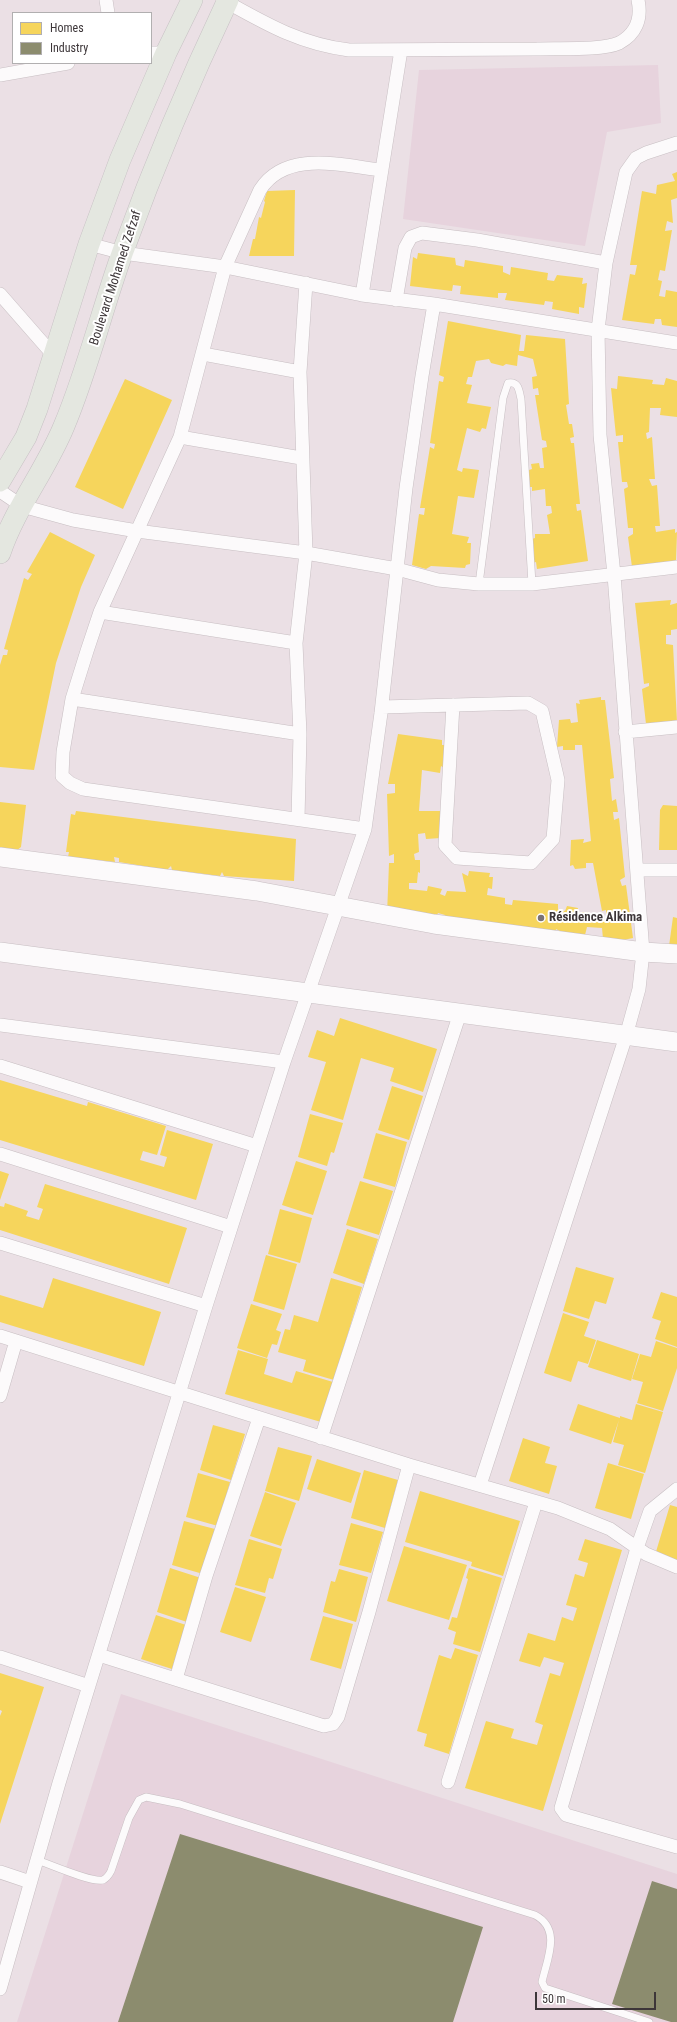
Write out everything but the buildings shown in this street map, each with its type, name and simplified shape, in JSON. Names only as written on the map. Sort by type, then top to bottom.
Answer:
[{"type":"main road","points":[[0,481],[26,436],[37,409],[89,244],[158,53],[192,0]]},
{"type":"main road","name":"Boulevard Mohamed Zefzaf","points":[[0,553],[22,506],[64,428],[89,360],[123,253],[177,112],[226,1]]},
{"type":"street","points":[[106,0],[108,12]]},
{"type":"street","points":[[226,1],[296,38],[324,47],[349,50],[401,50],[560,48],[614,45],[629,36],[638,23],[638,0]]},
{"type":"street","points":[[362,295],[401,50]]},
{"type":"street","points":[[0,74],[62,64]]},
{"type":"street","points":[[480,1485],[626,1036],[639,989],[643,952],[614,575],[600,435],[598,330],[606,263],[626,172],[636,158],[677,142]]},
{"type":"street","points":[[365,829],[93,791],[70,784],[62,776],[63,752],[72,699],[100,612],[180,438],[225,267],[260,190],[265,182],[278,171],[294,165],[313,163],[382,170]]},
{"type":"street","points":[[396,300],[405,248],[411,237],[422,233],[477,240],[606,263]]},
{"type":"street","points":[[89,244],[123,253],[225,267],[362,295],[434,304],[677,343]]},
{"type":"street","points":[[298,819],[300,734],[296,643],[306,553],[301,458],[300,372],[306,283]]},
{"type":"street","points":[[0,294],[54,357]]},
{"type":"street","points":[[0,1989],[30,1882],[89,1686],[206,1306],[284,1062],[365,829],[382,707],[397,569],[422,376],[434,304]]},
{"type":"street","points":[[203,354],[300,372]]},
{"type":"street","points":[[180,438],[301,458]]},
{"type":"street","points":[[0,492],[22,506],[73,520],[137,531],[306,553],[397,569],[438,580],[479,584],[532,584],[677,567]]},
{"type":"street","points":[[100,612],[296,643]]},
{"type":"street","points":[[72,699],[300,734]]},
{"type":"street","points":[[382,707],[452,705],[528,703],[542,711],[558,780],[554,839],[531,863],[457,858],[445,845],[452,705]]},
{"type":"street","points":[[625,732],[677,727]]},
{"type":"street","points":[[0,857],[257,892],[338,905],[434,924],[643,952],[677,954]]},
{"type":"street","points":[[637,870],[677,870]]},
{"type":"street","points":[[0,952],[677,1042]]},
{"type":"street","points":[[320,1438],[460,1014]]},
{"type":"street","points":[[0,1025],[284,1062]]},
{"type":"street","points":[[0,1066],[257,1146]]},
{"type":"street","points":[[0,1154],[231,1227]]},
{"type":"street","points":[[0,1243],[206,1306]]},
{"type":"street","points":[[0,1336],[180,1392],[320,1438],[536,1502],[598,1523],[620,1535],[654,1559],[677,1567]]},
{"type":"street","points":[[0,1396],[16,1341]]},
{"type":"street","points":[[176,1679],[206,1576],[259,1418]]},
{"type":"street","points":[[99,1655],[324,1726],[330,1726],[335,1722],[369,1612],[409,1465]]},
{"type":"street","points":[[677,1489],[650,1511],[637,1548],[563,1797],[561,1810],[566,1815],[677,1847]]},
{"type":"street","points":[[448,1782],[536,1502]]},
{"type":"street","points":[[0,1656],[89,1686]]},
{"type":"street","points":[[0,1872],[30,1882]]},
{"type":"lane","points":[[479,584],[503,398],[505,386],[512,382],[519,387],[521,399],[532,584]]},
{"type":"lane","points":[[37,1860],[92,1879],[103,1880],[111,1871],[129,1818],[139,1800],[146,1797],[180,1804],[535,1915],[546,1923],[551,1933],[552,1941],[542,1982],[545,1988],[649,2022]]},
{"type":"shaded area","points":[[658,65],[661,123],[607,132],[585,246],[403,219],[419,70]]},
{"type":"shaded area","points":[[121,1694],[677,1874],[677,2022],[17,2022]]},
{"type":"place","name":"Résidence Alkima","points":[[541,918]]}]
